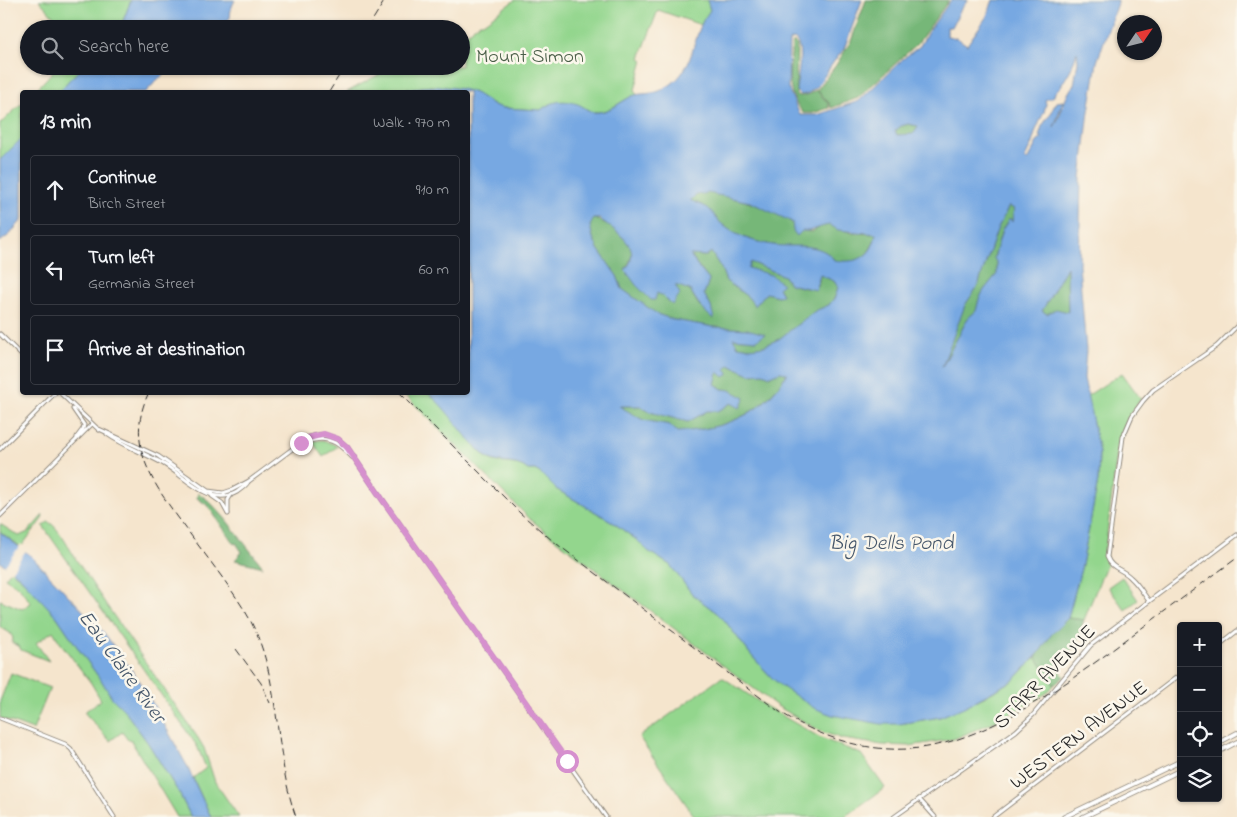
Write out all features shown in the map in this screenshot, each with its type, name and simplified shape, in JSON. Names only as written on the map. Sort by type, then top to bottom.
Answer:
[{"type":"main road","points":[[1222,741],[1237,733]]},
{"type":"main road","points":[[1222,750],[1237,742]]},
{"type":"main road","points":[[1064,817],[1177,763]]},
{"type":"main road","points":[[1082,817],[1177,772]]},
{"type":"street","points":[[1147,599],[1131,577],[1123,570],[1110,564],[1106,557],[1123,438],[1132,416],[1153,390],[1217,346],[1237,326]]},
{"type":"street","points":[[0,334],[20,354]]},
{"type":"street","points":[[0,449],[55,395]]},
{"type":"street","points":[[61,395],[99,430],[163,464],[220,501],[228,514],[228,499],[247,484],[248,481]]},
{"type":"street","points":[[70,404],[84,424],[77,439]]},
{"type":"street","points":[[0,516],[92,424]]},
{"type":"street","points":[[99,430],[158,456],[208,490],[224,495],[299,446],[328,437],[340,446],[356,461],[606,817]]},
{"type":"street","points":[[207,493],[234,494]]},
{"type":"street","name":"STARR AVENUE","points":[[894,817],[1016,731],[1032,715],[1090,645],[1147,599],[1237,536]]},
{"type":"street","points":[[1222,643],[1237,631]]},
{"type":"street","name":"WESTERN AVENUE","points":[[994,817],[1177,677]]},
{"type":"street","points":[[0,718],[66,744],[114,817]]},
{"type":"street","points":[[919,799],[935,817]]},
{"type":"green space","points":[[39,0],[131,0],[123,20],[57,20]]},
{"type":"green space","name":"Mount Simon","points":[[515,0],[707,0],[710,10],[701,25],[658,10],[640,58],[643,60],[635,90],[637,95],[601,112],[593,112],[581,106],[565,102],[550,104],[541,110],[503,108],[498,107],[470,90],[432,86],[405,90],[351,90],[378,75],[470,75],[470,31],[480,23],[483,23]]},
{"type":"green space","points":[[866,0],[949,0],[918,43],[858,98],[831,108],[817,90],[851,41]]},
{"type":"green space","points":[[794,42],[797,45],[796,95],[804,96],[816,90],[828,103],[829,108],[813,113],[803,113],[797,104],[793,96],[790,80],[792,44]]},
{"type":"green space","points":[[50,75],[75,75],[61,90],[36,90]]},
{"type":"green space","points":[[20,105],[20,140],[0,160],[0,124]]},
{"type":"green space","points":[[908,124],[919,126],[913,134],[897,135],[895,131],[901,126]]},
{"type":"green space","points":[[708,192],[745,201],[770,210],[793,223],[802,231],[812,232],[822,226],[830,225],[852,233],[876,234],[866,254],[861,258],[849,261],[834,260],[822,250],[814,248],[781,246],[760,242],[734,233],[703,205],[690,200],[697,195]]},
{"type":"green space","points":[[1008,206],[1014,209],[1012,224],[1002,230],[994,257],[997,264],[997,274],[984,290],[979,299],[976,312],[968,318],[940,370],[965,305],[978,286],[997,230]]},
{"type":"green space","points":[[593,219],[603,222],[614,230],[631,248],[631,257],[625,270],[663,296],[671,304],[674,284],[690,290],[698,304],[713,318],[711,307],[704,294],[709,280],[690,255],[706,256],[711,252],[721,268],[726,281],[748,297],[755,306],[766,293],[778,296],[782,294],[778,288],[748,267],[751,262],[784,276],[789,284],[805,288],[818,286],[820,275],[834,281],[838,287],[835,297],[829,305],[815,311],[779,339],[764,346],[750,348],[738,346],[732,338],[757,340],[747,329],[714,327],[674,320],[657,314],[622,289],[617,276],[598,249],[593,238],[590,226]]},
{"type":"green space","points":[[1067,266],[1068,312],[1047,314],[1042,311]]},
{"type":"green space","points":[[729,365],[750,374],[763,373],[770,376],[780,372],[787,373],[777,388],[754,410],[740,418],[711,428],[677,432],[670,425],[643,420],[617,406],[640,406],[650,412],[688,422],[707,411],[718,411],[731,403],[741,407],[730,390],[722,389],[715,384],[718,372],[729,374],[725,370]]},
{"type":"green space","points":[[1122,373],[1141,399],[1130,414],[1118,445],[1105,551],[1107,563],[1084,620],[1068,618],[1082,565],[1098,481],[1099,453],[1087,396]]},
{"type":"green space","points":[[405,395],[433,396],[487,458],[497,462],[519,465],[528,470],[535,470],[556,489],[611,521],[648,551],[670,565],[693,595],[725,621],[751,655],[772,678],[899,724],[940,717],[984,697],[1014,680],[1036,657],[1054,685],[1047,693],[998,720],[954,739],[909,746],[882,745],[843,739],[822,732],[777,706],[529,518]]},
{"type":"green space","points":[[323,440],[338,446],[323,457],[312,441]]},
{"type":"green space","points":[[198,493],[209,501],[224,517],[263,567],[235,560],[242,552],[236,543],[234,544],[208,506],[197,498]]},
{"type":"green space","points":[[43,515],[21,547],[0,532],[0,524],[19,536],[28,532]]},
{"type":"green space","points":[[48,522],[56,528],[108,608],[198,738],[204,748],[215,782],[239,817],[211,817],[193,778],[206,768],[197,746],[43,526]]},
{"type":"green space","points":[[11,570],[32,589],[57,617],[112,698],[124,710],[148,743],[179,793],[191,817],[177,817],[130,739],[128,740],[122,732],[110,741],[84,712],[101,700],[53,631],[36,643],[49,661],[21,650],[19,646],[12,643],[13,638],[10,633],[0,627],[0,600],[22,609],[31,603],[19,587],[5,578]]},
{"type":"green space","points":[[1122,577],[1138,600],[1125,610],[1108,587]]},
{"type":"green space","points":[[1068,618],[1084,620],[1076,644],[1058,667],[1064,677],[1054,685],[1036,657],[1051,635]]},
{"type":"green space","points":[[11,673],[50,688],[33,730],[0,718],[0,701]]},
{"type":"green space","points":[[722,677],[767,707],[821,738],[861,754],[885,788],[844,817],[695,817],[639,737]]},
{"type":"water","points":[[131,0],[235,0],[228,20],[123,20]]},
{"type":"water","name":"Big Dells Pond","points":[[707,0],[862,0],[844,49],[817,87],[807,94],[800,95],[796,91],[800,55],[797,42],[794,39],[789,41],[788,88],[800,115],[817,115],[859,101],[904,58],[920,46],[951,0],[968,0],[952,27],[947,27],[947,36],[957,38],[967,45],[987,16],[993,0],[1118,0],[1097,62],[1081,178],[1079,265],[1086,350],[1084,378],[1099,453],[1098,481],[1082,565],[1068,618],[1051,635],[1039,653],[1014,680],[964,707],[940,717],[899,724],[881,724],[832,715],[814,708],[772,678],[751,655],[725,621],[693,595],[670,565],[648,551],[611,521],[556,489],[535,470],[528,470],[518,465],[495,461],[485,456],[430,395],[470,395],[470,91],[503,108],[541,110],[555,102],[564,101],[580,105],[593,112],[604,111],[632,96],[656,92],[674,82],[681,75],[690,59],[698,32],[710,10]],"holes":[[[1077,52],[1078,61],[1074,85],[1068,93],[1054,127],[1063,101],[1057,102],[1053,108],[1042,126],[1039,136],[1042,138],[1037,142],[1027,161],[1025,158],[1044,112],[1045,100],[1054,96],[1061,86],[1071,69]],[[908,124],[918,126],[913,134],[897,135],[895,131],[901,126]],[[708,193],[750,202],[792,222],[793,231],[797,236],[802,231],[830,225],[838,230],[876,234],[871,249],[862,258],[849,261],[834,260],[822,250],[773,245],[740,236],[721,223],[708,208],[690,200],[697,195]],[[1009,206],[1014,209],[1012,222],[1010,218],[1002,230],[994,258],[997,264],[997,274],[984,290],[976,311],[968,318],[942,367],[965,305],[978,286],[997,230]],[[593,219],[600,219],[622,236],[632,253],[630,262],[625,270],[636,285],[651,300],[655,300],[657,293],[672,305],[680,294],[675,285],[690,290],[703,310],[714,319],[711,307],[704,294],[709,280],[690,255],[706,256],[711,252],[721,268],[726,281],[748,297],[755,306],[766,293],[782,295],[778,288],[783,284],[771,275],[748,268],[751,262],[784,276],[789,284],[816,290],[820,275],[834,281],[838,287],[835,297],[829,305],[815,311],[779,339],[764,346],[750,348],[738,346],[733,338],[757,340],[765,334],[747,329],[714,327],[674,320],[657,314],[622,289],[617,276],[598,249],[590,226]],[[1067,267],[1068,312],[1056,309],[1047,314],[1042,311]],[[729,365],[750,374],[763,373],[770,376],[780,372],[787,373],[777,388],[754,410],[741,418],[711,428],[677,432],[670,425],[643,420],[619,406],[640,406],[650,412],[688,422],[707,411],[718,411],[731,403],[740,408],[745,398],[730,390],[722,389],[715,384],[718,372],[724,377],[729,374],[725,370]]]},
{"type":"water","points":[[75,75],[164,75],[148,90],[61,90]]},
{"type":"water","name":"Big Dells Pond","points":[[427,87],[467,90],[405,90]]},
{"type":"water","points":[[20,140],[20,222],[0,242],[0,160]]},
{"type":"water","name":"Eau Claire River","points":[[0,532],[31,556],[104,633],[135,675],[153,704],[186,764],[211,817],[191,817],[179,793],[148,743],[124,710],[112,698],[57,617],[17,574],[0,562]]},
{"type":"pier","points":[[21,544],[27,549],[11,572],[4,567]]},
{"type":"railway","points":[[373,20],[385,0]]},
{"type":"railway","points":[[330,90],[339,75]]},
{"type":"railway","points":[[148,395],[142,412],[139,430],[141,448],[146,464],[163,496],[238,600],[257,635],[266,660],[272,686],[283,765],[296,817]]},
{"type":"railway","points":[[402,395],[520,513],[553,541],[777,710],[810,729],[846,742],[864,746],[882,749],[920,748],[949,742],[978,732],[1007,718],[1036,702],[1090,666],[1237,558]]},
{"type":"railway","points":[[236,649],[261,683],[270,703]]},
{"type":"route","points":[[301,443],[308,438],[324,434],[343,442],[567,761]]}]
